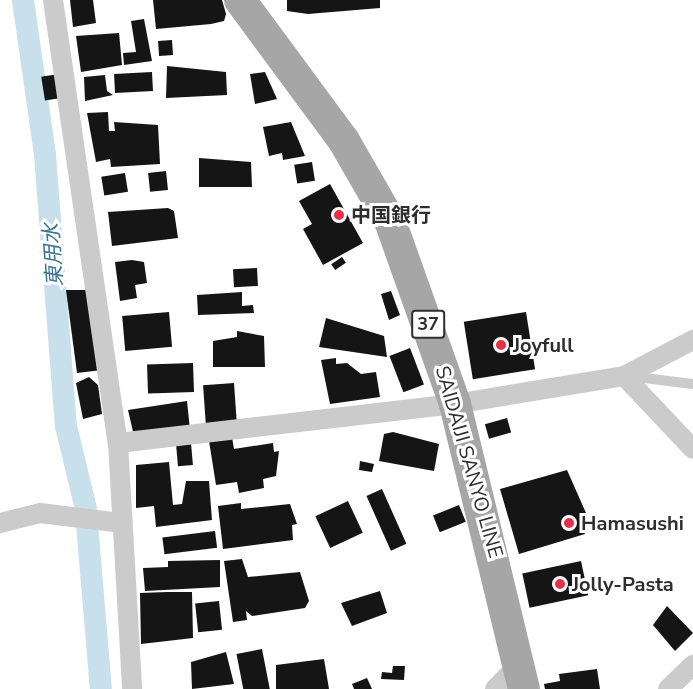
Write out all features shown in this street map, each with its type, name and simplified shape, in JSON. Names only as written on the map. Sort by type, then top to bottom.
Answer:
[{"type":"main road","name":"SAIDAIJI SANYO LINE","points":[[240,0],[344,141],[390,221],[455,404],[522,676]]},
{"type":"street","points":[[53,0],[117,443],[132,689]]},
{"type":"street","points":[[117,443],[455,404],[624,376],[693,340]]},
{"type":"street","points":[[624,376],[693,449]]},
{"type":"street","points":[[0,523],[40,513],[122,523]]},
{"type":"street","points":[[668,689],[693,665]]},
{"type":"street","points":[[495,689],[522,676]]},
{"type":"lane","points":[[624,376],[693,384]]},
{"type":"building","points":[[70,0],[93,0],[96,23],[73,27]]},
{"type":"building","points":[[153,0],[222,0],[226,14],[224,21],[211,24],[156,29]]},
{"type":"building","points":[[287,0],[380,0],[380,8],[308,14],[287,11]]},
{"type":"building","points":[[144,19],[152,61],[124,65],[123,53],[136,52],[131,21]]},
{"type":"building","points":[[119,33],[122,65],[81,72],[76,36]]},
{"type":"building","points":[[172,40],[173,55],[159,56],[158,41]]},
{"type":"building","points":[[167,66],[226,72],[227,95],[166,98]]},
{"type":"building","points":[[152,72],[153,91],[115,93],[114,74]]},
{"type":"building","points":[[265,72],[277,99],[255,104],[250,74]]},
{"type":"building","points":[[59,74],[63,98],[45,101],[41,77]]},
{"type":"building","points":[[105,75],[107,91],[113,95],[85,101],[84,77]]},
{"type":"building","points":[[108,112],[109,131],[115,131],[114,122],[158,125],[160,164],[111,167],[110,159],[96,162],[87,113]]},
{"type":"building","points":[[291,122],[305,156],[283,160],[282,153],[269,156],[263,127]]},
{"type":"building","points":[[199,158],[251,162],[252,187],[199,187]]},
{"type":"building","points":[[312,162],[315,181],[297,184],[294,165]]},
{"type":"building","points":[[166,171],[168,190],[150,192],[148,173]]},
{"type":"building","points":[[125,173],[128,192],[104,196],[101,177]]},
{"type":"building","points":[[330,184],[363,243],[323,265],[303,229],[312,224],[299,201]]},
{"type":"building","points":[[168,208],[174,211],[178,238],[112,246],[108,212]]},
{"type":"building","points":[[342,257],[346,263],[335,270],[331,264]]},
{"type":"building","points":[[132,260],[144,262],[147,283],[135,285],[137,298],[120,301],[115,262]]},
{"type":"building","points":[[257,268],[258,286],[234,287],[233,269]]},
{"type":"building","points":[[66,290],[87,290],[102,370],[77,373]]},
{"type":"building","points":[[391,291],[400,315],[389,320],[381,294]]},
{"type":"building","points":[[242,292],[242,306],[253,305],[254,313],[198,315],[197,295]]},
{"type":"building","points":[[169,312],[172,347],[125,351],[122,316]]},
{"type":"building","points":[[526,312],[535,369],[473,379],[464,322]]},
{"type":"building","points":[[326,318],[384,336],[387,357],[319,347]]},
{"type":"building","points":[[237,331],[264,336],[265,367],[213,367],[213,341],[237,337]]},
{"type":"building","points":[[410,348],[424,384],[403,392],[389,356]]},
{"type":"building","points":[[336,358],[336,364],[347,363],[361,374],[376,372],[380,397],[330,404],[321,360]]},
{"type":"building","points":[[193,363],[194,392],[148,394],[147,365]]},
{"type":"building","points":[[89,377],[98,385],[102,414],[83,419],[76,383]]},
{"type":"building","points":[[234,383],[237,425],[206,427],[203,385]]},
{"type":"building","points":[[187,401],[190,430],[134,436],[128,410]]},
{"type":"building","points":[[507,418],[511,432],[489,439],[485,424]]},
{"type":"building","points":[[393,432],[439,444],[434,471],[379,461],[384,434]]},
{"type":"building","points":[[232,437],[234,449],[273,443],[274,452],[279,451],[276,476],[263,479],[264,488],[239,493],[237,482],[216,485],[209,441]]},
{"type":"building","points":[[191,443],[193,465],[178,466],[176,444]]},
{"type":"building","points":[[360,461],[374,464],[372,472],[359,470]]},
{"type":"building","points":[[169,462],[173,505],[182,504],[186,481],[209,481],[212,520],[156,527],[154,506],[136,508],[136,465]]},
{"type":"building","points":[[567,470],[586,513],[580,515],[585,534],[519,554],[500,489]]},
{"type":"building","points":[[382,489],[406,544],[391,551],[366,496]]},
{"type":"building","points":[[348,501],[363,533],[330,548],[315,516]]},
{"type":"building","points":[[241,503],[241,509],[290,504],[297,524],[292,525],[293,540],[223,549],[218,506]]},
{"type":"building","points":[[459,505],[466,522],[440,532],[433,515]]},
{"type":"building","points":[[215,531],[217,548],[164,554],[162,537]]},
{"type":"building","points":[[242,559],[248,577],[300,572],[309,601],[305,608],[252,616],[246,611],[247,620],[233,622],[224,561]]},
{"type":"building","points":[[220,560],[220,587],[145,591],[143,568],[168,567],[168,561]]},
{"type":"building","points":[[581,561],[588,595],[530,608],[522,573]]},
{"type":"building","points":[[380,591],[387,613],[352,626],[341,603]]},
{"type":"building","points":[[192,592],[193,638],[141,644],[140,593]]},
{"type":"building","points":[[219,601],[222,630],[198,632],[195,604]]},
{"type":"building","points":[[667,606],[693,633],[675,651],[653,625]]},
{"type":"building","points":[[262,649],[270,689],[243,689],[236,654]]},
{"type":"building","points":[[226,652],[234,684],[192,689],[191,662]]},
{"type":"building","points":[[324,659],[329,689],[276,689],[276,665]]},
{"type":"building","points":[[393,666],[405,666],[404,680],[381,679],[382,672],[392,673]]},
{"type":"building","points":[[597,669],[600,689],[545,689],[544,684],[560,681],[559,674]]},
{"type":"building","points":[[367,678],[372,689],[354,689],[352,684]]},
{"type":"waterway","name":"東用水","points":[[23,0],[45,155],[66,426],[86,509]]},
{"type":"waterway","name":"東用水","points":[[87,524],[101,689]]},
{"type":"place","name":"中国銀行","points":[[339,215]]},
{"type":"place","name":"Joyfull","points":[[501,345]]},
{"type":"place","name":"Hamasushi","points":[[569,523]]},
{"type":"place","name":"Jolly-Pasta","points":[[560,584]]}]
